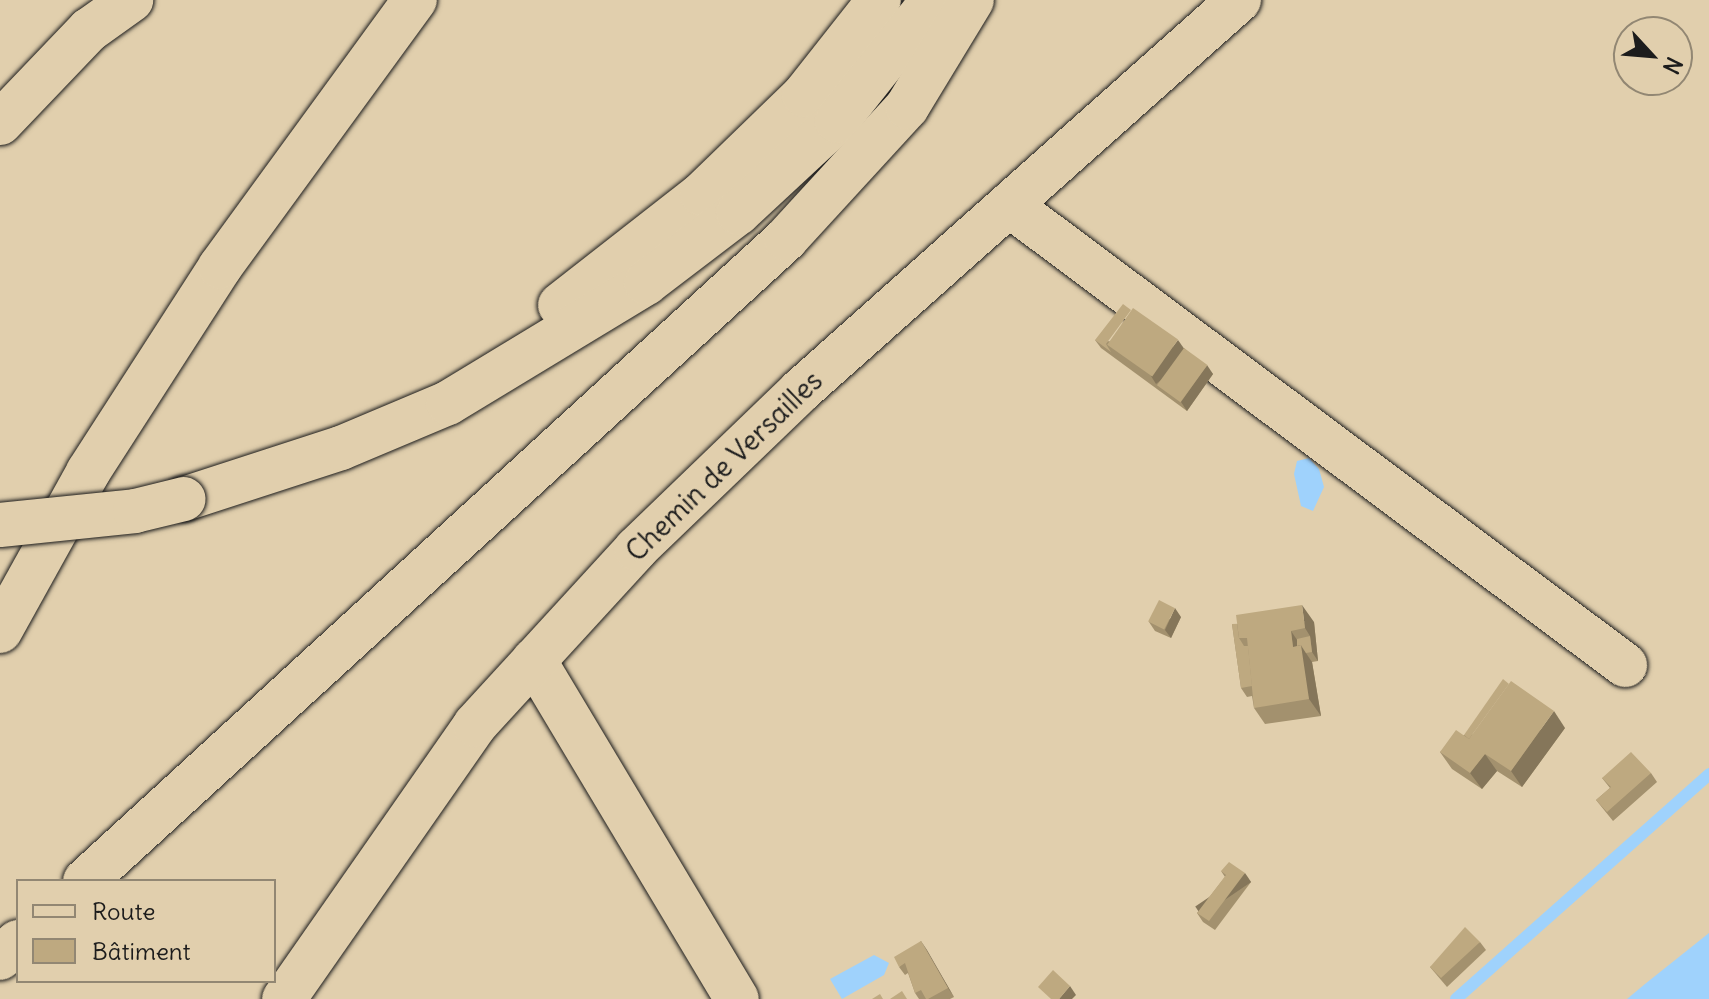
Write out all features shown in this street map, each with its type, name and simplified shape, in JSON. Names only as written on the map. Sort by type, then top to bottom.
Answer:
[{"type":"main road","points":[[0,123],[89,30],[131,0]]},
{"type":"main road","points":[[0,631],[88,472],[220,267],[415,0]]},
{"type":"main road","points":[[250,477],[497,348],[605,274],[702,194],[804,95],[879,0]]},
{"type":"main road","points":[[0,525],[135,511],[184,499],[341,448],[448,403],[646,283],[738,213],[837,121],[933,0]]},
{"type":"main road","points":[[87,879],[786,239],[907,107],[972,0]]},
{"type":"main road","name":"Chemin de Versailles","points":[[284,999],[475,725],[636,549],[767,423],[1239,0]]},
{"type":"main road","points":[[1009,205],[1625,665]]},
{"type":"main road","points":[[534,660],[737,999]]},
{"type":"main road","points":[[0,958],[16,944]]},
{"type":"water","points":[[1309,458],[1319,469],[1324,487],[1313,511],[1301,506],[1294,474],[1297,461]]},
{"type":"water","points":[[1709,933],[1709,999],[1627,999],[1645,984]]},
{"type":"water","points":[[874,955],[889,963],[884,975],[842,999],[830,979]]},
{"type":"building","points":[[1123,304],[1131,310],[1106,344],[1111,352],[1095,340]]},
{"type":"building","points":[[1133,308],[1178,340],[1152,376],[1107,345]]},
{"type":"building","points":[[1184,348],[1207,365],[1180,402],[1157,385]]},
{"type":"building","points":[[1159,600],[1175,608],[1164,630],[1148,621]]},
{"type":"building","points":[[1302,605],[1305,628],[1291,631],[1293,647],[1301,645],[1309,699],[1254,708],[1247,638],[1239,638],[1236,615]]},
{"type":"building","points":[[1232,624],[1237,624],[1239,638],[1244,646],[1248,646],[1252,686],[1241,688]]},
{"type":"building","points":[[1310,636],[1312,652],[1306,653],[1301,645],[1297,646],[1297,639]]},
{"type":"building","points":[[1503,679],[1509,684],[1469,739],[1464,735]]},
{"type":"building","points":[[1511,681],[1554,711],[1511,771],[1485,754],[1470,773],[1440,752],[1456,730],[1469,739]]},
{"type":"building","points":[[1631,752],[1651,773],[1607,812],[1596,800],[1611,787],[1602,778]]},
{"type":"building","points":[[1229,862],[1245,873],[1209,921],[1197,913],[1226,875],[1221,871]]},
{"type":"building","points":[[1465,927],[1480,942],[1441,978],[1430,967]]},
{"type":"building","points":[[921,941],[948,988],[928,999],[921,990],[915,993],[905,963],[899,967],[894,957]]},
{"type":"building","points":[[1053,970],[1070,986],[1059,999],[1051,999],[1038,987]]},
{"type":"building","points":[[902,991],[907,999],[890,999]]},
{"type":"waterway","points":[[1456,999],[1709,774]]}]
